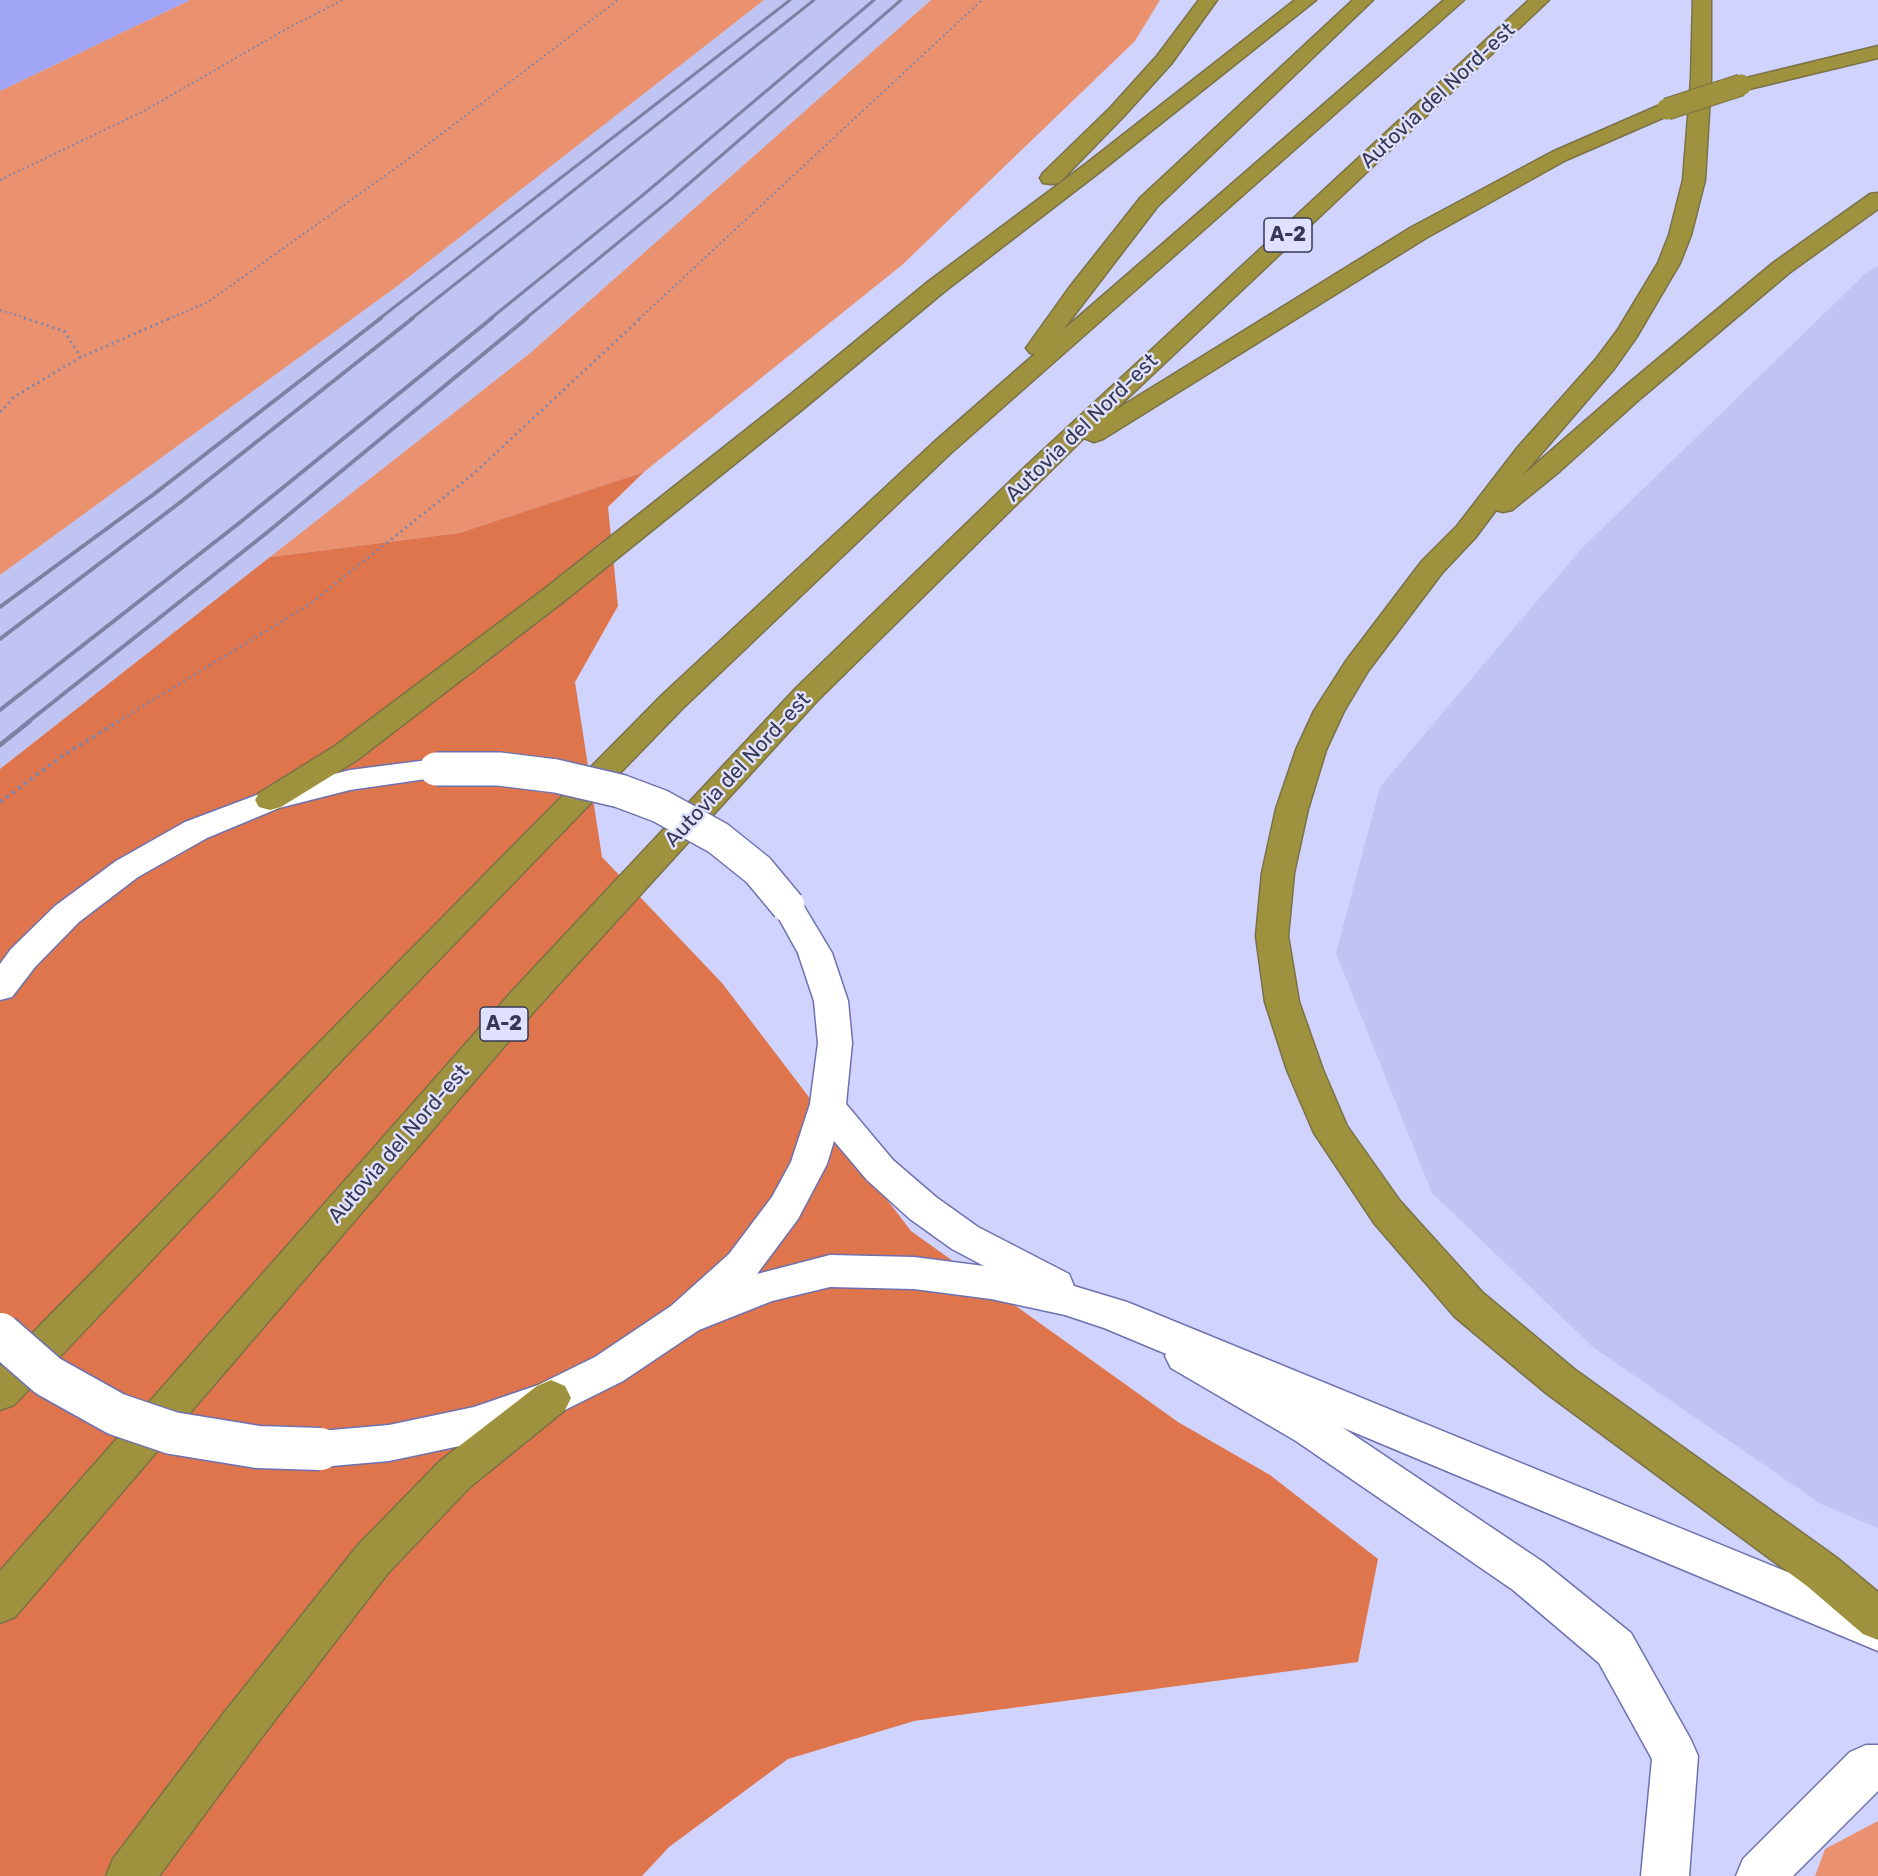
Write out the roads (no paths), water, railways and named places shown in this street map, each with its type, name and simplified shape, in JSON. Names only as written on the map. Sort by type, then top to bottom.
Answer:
[{"type":"highway","points":[[975,257],[1117,112],[1164,60],[1208,0]]},
{"type":"highway","points":[[270,800],[346,753],[553,596],[975,257],[1307,0]]},
{"type":"highway","points":[[1005,393],[1077,292],[1149,202],[1364,0]]},
{"type":"highway","points":[[0,1393],[328,1053],[672,702],[942,448],[1455,0]]},
{"type":"highway","name":"Autovia del Nord-est","points":[[0,1603],[526,998],[807,694],[1036,470],[1540,0]]},
{"type":"highway","points":[[1702,0],[1701,79],[1694,180],[1680,235],[1669,263],[1628,333],[1605,364],[1527,452],[1466,532],[1432,567],[1356,667],[1329,711],[1311,750],[1292,809],[1278,873],[1272,936],[1282,1002],[1305,1070],[1332,1133],[1387,1212],[1469,1305],[1560,1381],[1822,1572],[1878,1619]]},
{"type":"highway","points":[[1036,470],[1418,233],[1559,156],[1667,109],[1783,73],[1878,52]]},
{"type":"highway","points":[[1466,532],[1551,466],[1632,393],[1781,268],[1878,199]]},
{"type":"highway","points":[[130,1876],[373,1559],[455,1474],[551,1398]]},
{"type":"main road","points":[[0,988],[23,958],[67,914],[127,869],[196,830],[270,800],[350,780],[436,769],[499,769],[556,776],[620,792],[660,806],[718,838],[758,870],[788,906],[815,953],[831,1001],[835,1043],[828,1108],[809,1164],[785,1208],[742,1265],[686,1318],[609,1369],[551,1398],[474,1425],[389,1443],[320,1449],[258,1447],[172,1433],[116,1414],[75,1393],[48,1376],[0,1334]]},
{"type":"main road","points":[[828,1108],[880,1170],[923,1208],[956,1232],[1113,1314],[1310,1428],[1528,1576],[1615,1648],[1676,1756],[1665,1876]]},
{"type":"main road","points":[[686,1318],[768,1286],[830,1271],[914,1273],[991,1282],[1065,1299],[1113,1314],[1878,1630]]},
{"type":"main road","points":[[1760,1876],[1866,1768],[1878,1768]]},
{"type":"water","points":[[0,0],[190,0],[0,91]]},
{"type":"railway","points":[[379,319],[790,0]]},
{"type":"railway","points":[[411,319],[814,0]]},
{"type":"railway","points":[[490,319],[643,195],[874,0]]},
{"type":"railway","points":[[525,319],[670,200],[901,0]]},
{"type":"railway","points":[[0,607],[154,494],[381,318]]},
{"type":"railway","points":[[0,639],[178,504],[413,318]]},
{"type":"railway","points":[[0,710],[238,524],[492,318]]},
{"type":"railway","points":[[28,722],[264,535],[527,318]]},
{"type":"railway","points":[[0,745],[30,721]]}]
